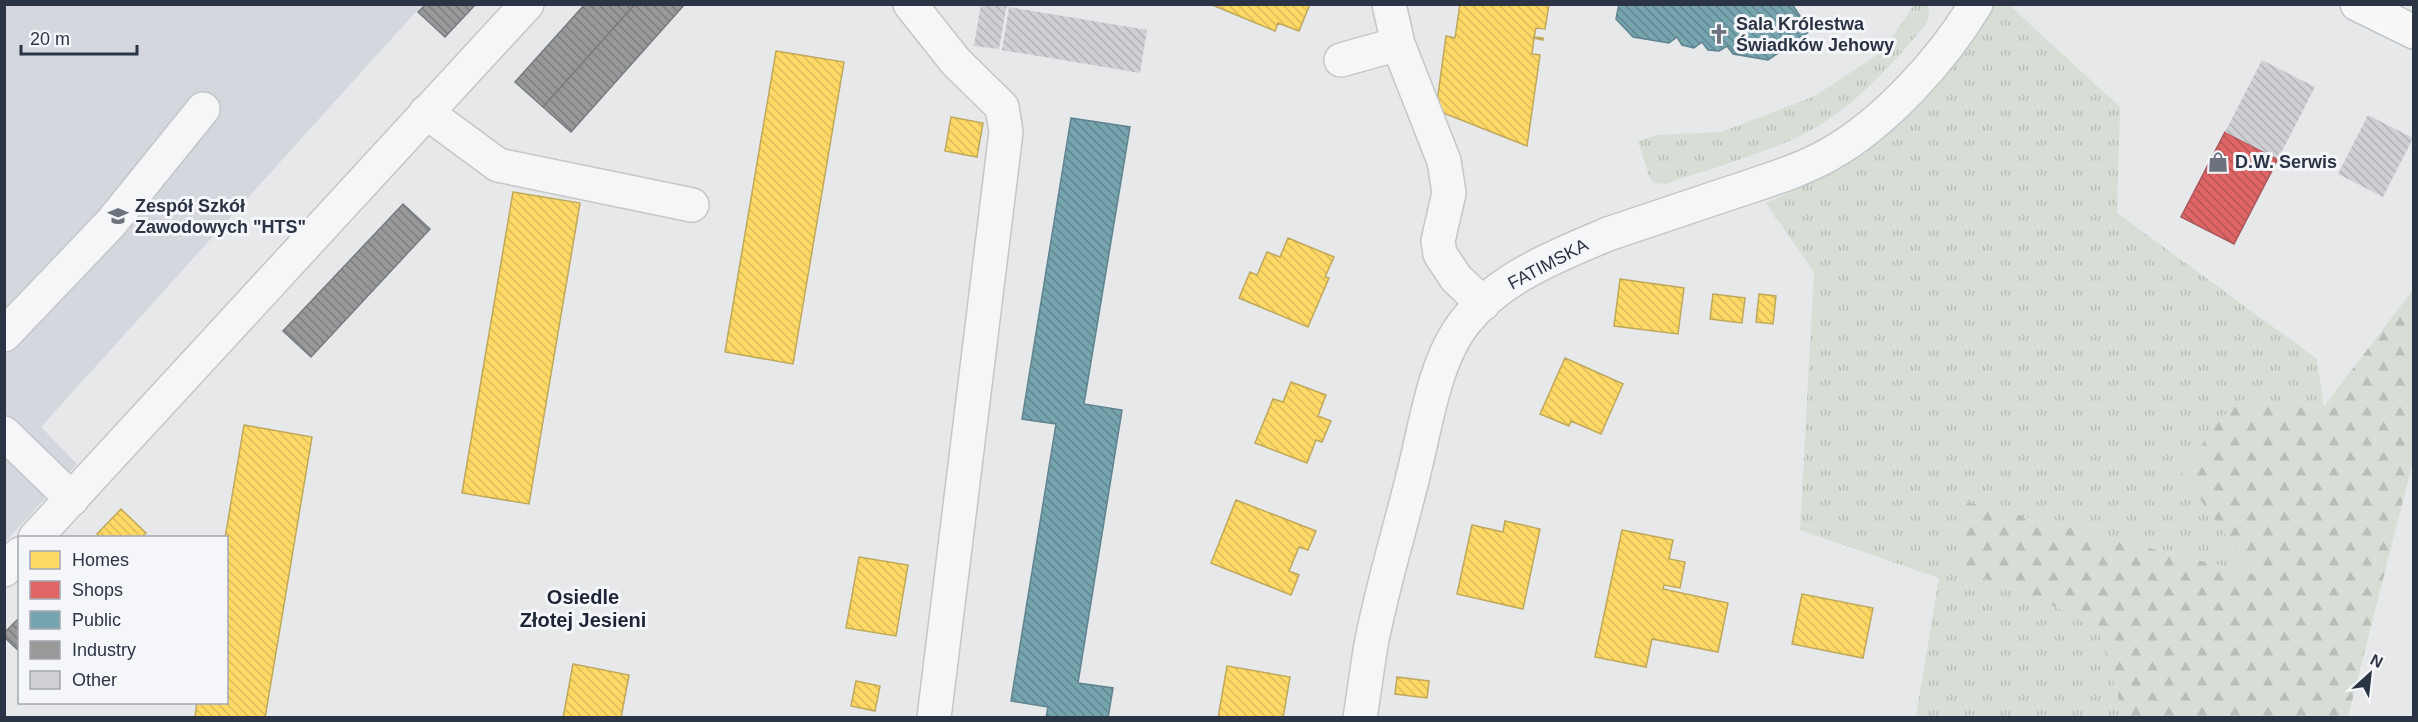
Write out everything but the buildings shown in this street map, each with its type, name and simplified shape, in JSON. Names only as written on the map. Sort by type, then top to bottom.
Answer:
[{"type":"main road","points":[[2357,4],[2414,32]]},
{"type":"street","points":[[36,536],[527,4]]},
{"type":"street","points":[[910,4],[956,62],[1002,107],[1006,132],[934,717]]},
{"type":"street","points":[[1389,4],[1398,44],[1444,161],[1449,193],[1438,241],[1440,254],[1456,278],[1483,303]]},
{"type":"street","name":"FATIMSKA","points":[[1360,717],[1371,644],[1441,370],[1456,335],[1483,303],[1528,271],[1579,246],[1801,168],[1832,153],[1873,123],[1914,85],[1944,51],[1976,4]]},
{"type":"street","points":[[1341,60],[1398,44]]},
{"type":"street","points":[[4,335],[111,223],[203,109]]},
{"type":"street","points":[[426,112],[498,165],[692,205]]},
{"type":"street","points":[[4,433],[72,499]]},
{"type":"street","points":[[4,570],[18,556]]},
{"type":"shaded area","name":"Zespół Szkół Zawodowych \"HTS\"","points":[[5,5],[422,5],[41,427],[77,464],[5,542]]},
{"type":"green space","points":[[1914,5],[1928,5],[1929,16],[1926,24],[1869,87],[1819,126],[1767,150],[1666,184],[1655,183],[1650,179],[1638,141],[1658,135],[1721,132],[1815,96],[1883,51]]},
{"type":"green space","points":[[1992,5],[2009,5],[2120,107],[2117,213],[2317,359],[2324,407],[2234,402],[2254,574],[1960,500],[1960,568],[2097,624],[2124,717],[1916,717],[1939,578],[1800,530],[1814,272],[1766,203],[1833,172]]},
{"type":"green space","points":[[2413,290],[2413,461],[2348,717],[2124,717],[2097,624],[1960,568],[1960,500],[2253,574],[2181,472],[2234,402],[2324,406]]},
{"type":"place","name":"Sala Królestwa Świadków Jehowy","points":[[1719,34]]},
{"type":"place","name":"D.W. Serwis","points":[[2218,162]]},
{"type":"place","name":"Zespół Szkół Zawodowych \"HTS\"","points":[[118,216]]},
{"type":"district","name":"Osiedle Złotej Jesieni","points":[[583,608]]}]
